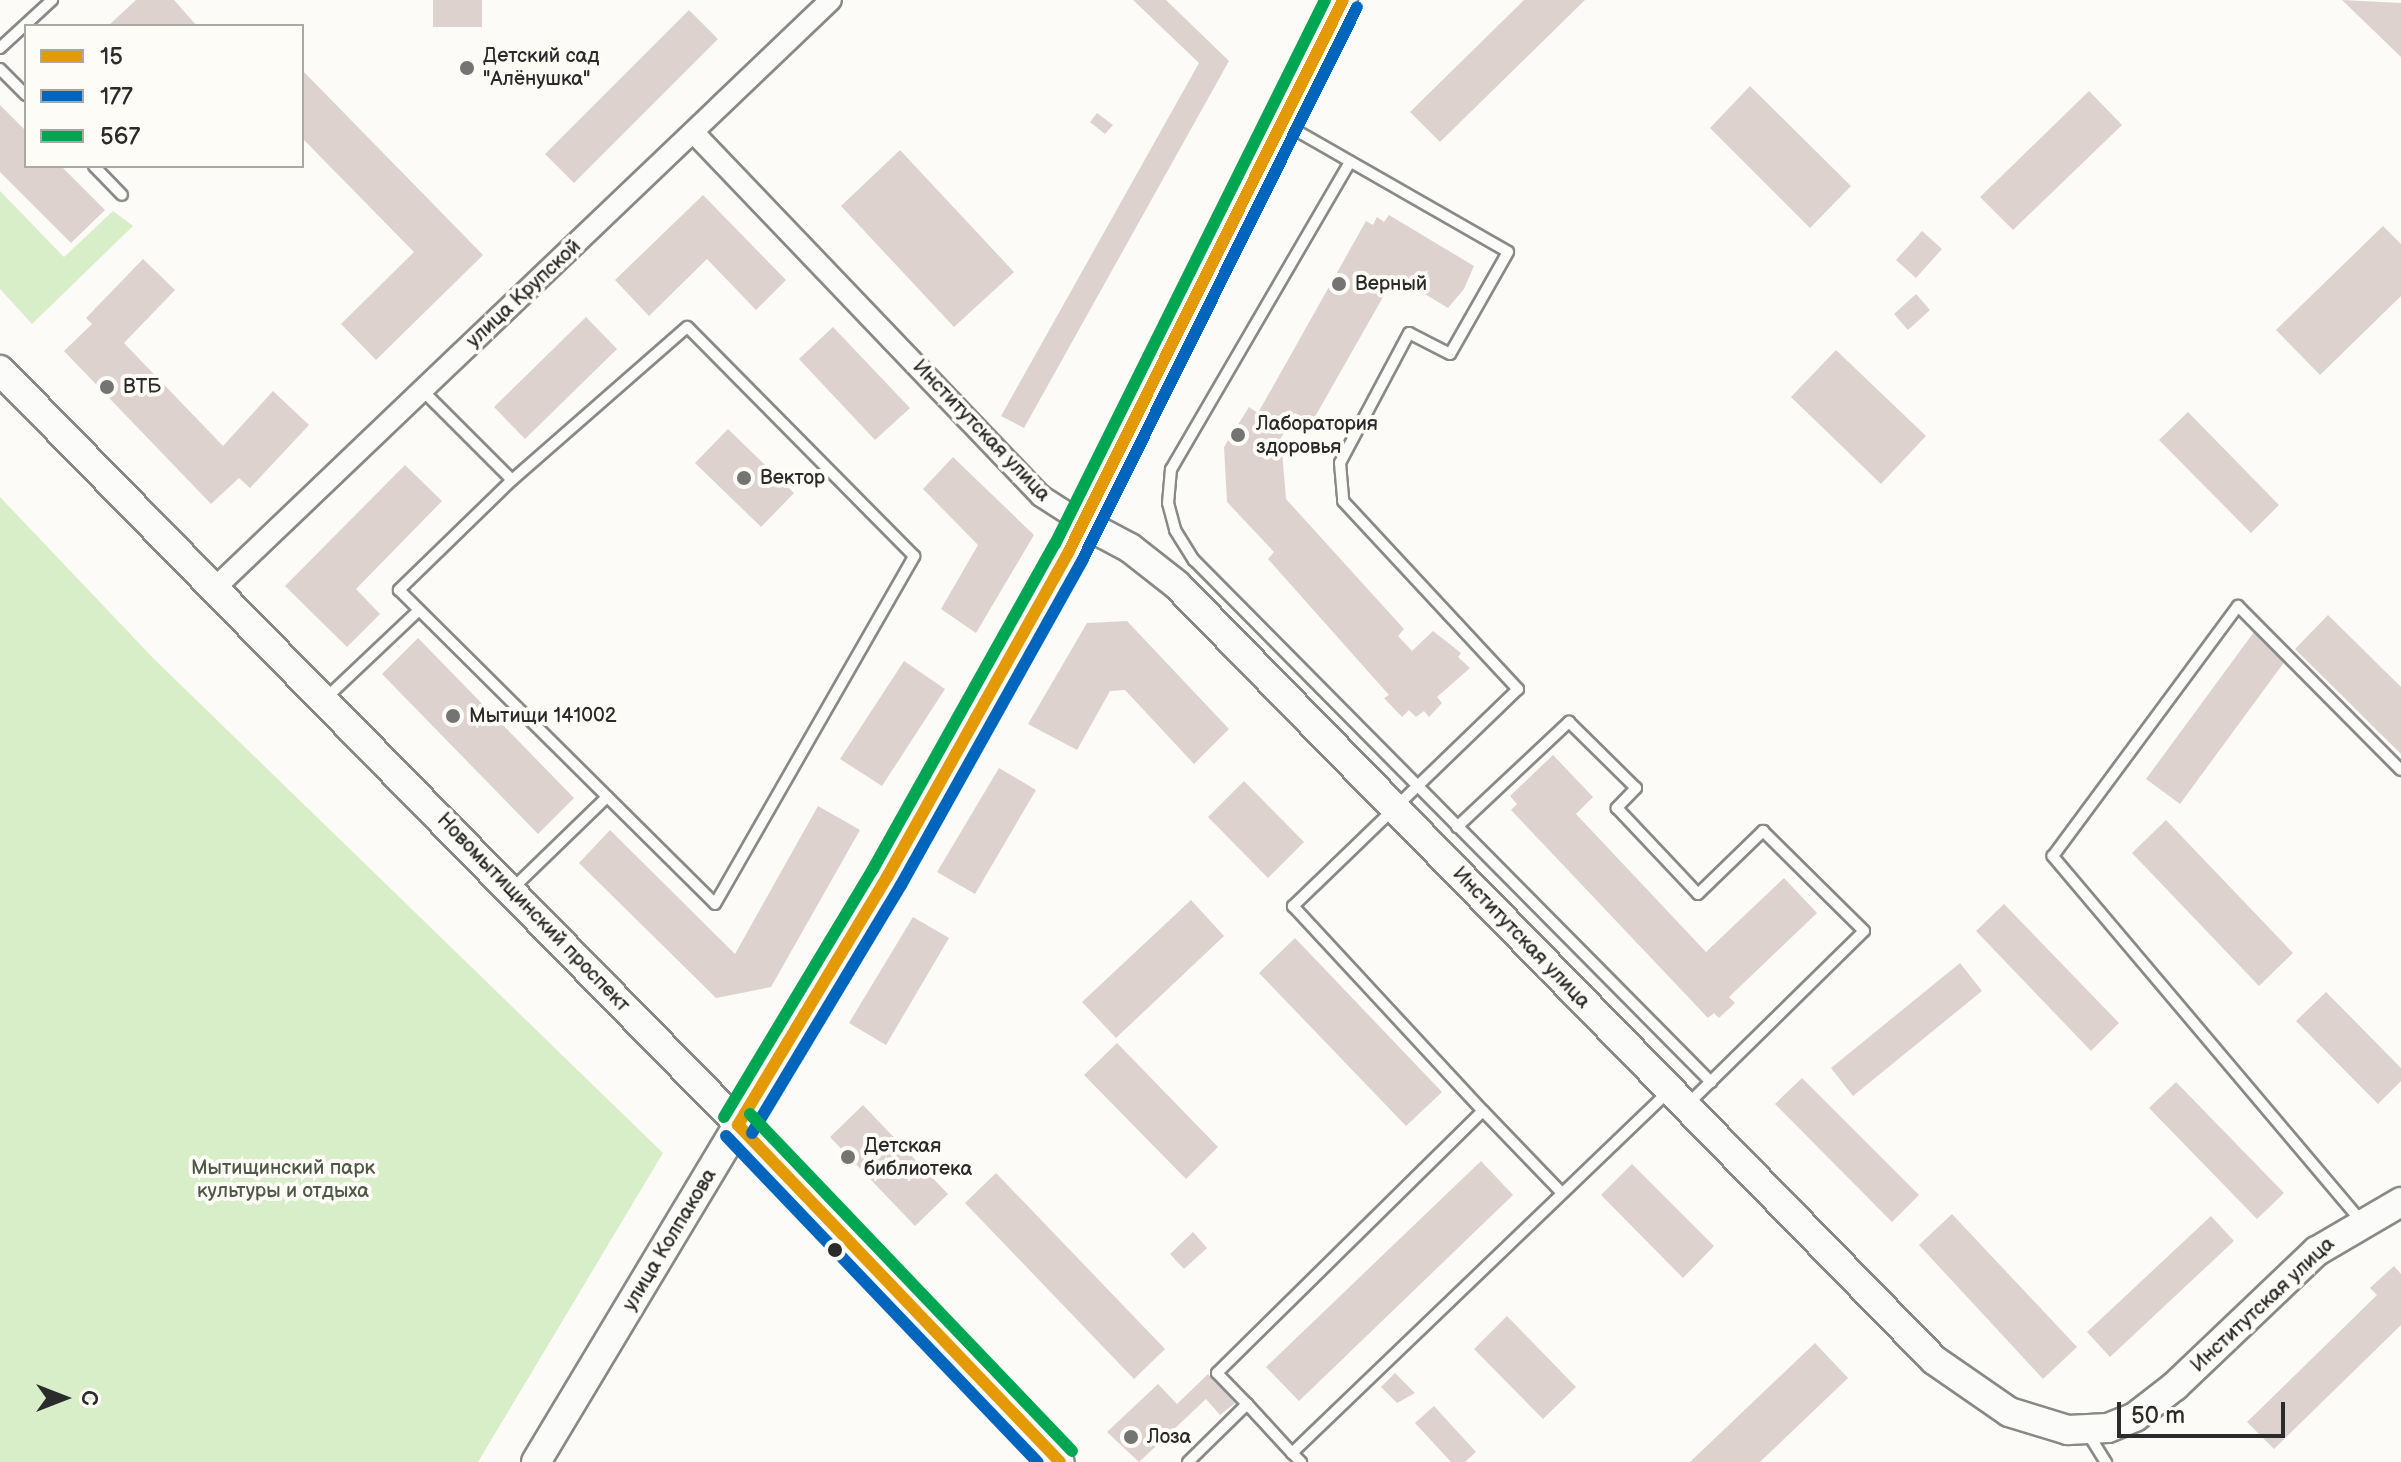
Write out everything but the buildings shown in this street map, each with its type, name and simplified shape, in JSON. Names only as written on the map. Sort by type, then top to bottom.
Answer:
[{"type":"street","name":"улица Крупской","points":[[216,587],[831,0]]},
{"type":"street","name":"улица Колпакова","points":[[536,1462],[887,877],[1083,523],[1343,0]]},
{"type":"street","name":"Институтская улица","points":[[694,133],[1041,496],[1130,548],[1177,585],[1396,806],[1676,1100],[1958,1381],[2020,1416],[2087,1431],[2121,1423],[2151,1406],[2317,1251],[2361,1221],[2401,1202]]},
{"type":"street","name":"Новомытищинский проспект","points":[[0,370],[511,890],[1060,1462]]},
{"type":"lane","points":[[26,24],[52,0]]},
{"type":"lane","points":[[0,48],[24,26]]},
{"type":"lane","points":[[0,69],[24,93]]},
{"type":"lane","points":[[1282,122],[1508,252],[1450,354],[1409,333],[1340,463],[1343,501],[1518,689],[1293,906],[1562,1193]]},
{"type":"lane","points":[[1350,162],[1177,457],[1169,480],[1168,503],[1175,530],[1194,560],[1711,1082]]},
{"type":"lane","points":[[96,168],[122,195]]},
{"type":"lane","points":[[687,327],[914,556],[715,904],[399,590],[512,480],[687,327]]},
{"type":"lane","points":[[422,390],[512,480]]},
{"type":"lane","points":[[2361,1221],[2053,856],[2238,606],[2401,770]]},
{"type":"lane","points":[[325,699],[419,610]]},
{"type":"lane","points":[[1292,1453],[1562,1193],[1676,1100],[1711,1082],[1864,931],[1763,831],[1698,894],[1617,808],[1636,788],[1569,722],[1457,827]]},
{"type":"lane","points":[[511,890],[607,797]]},
{"type":"lane","points":[[1301,1462],[1217,1373],[1483,1111]]},
{"type":"lane","points":[[1188,1462],[1247,1404]]},
{"type":"lane","points":[[2087,1431],[2106,1462]]},
{"type":"green space","points":[[0,191],[64,257],[113,211],[133,226],[32,324],[0,289]]},
{"type":"green space","name":"Мытищинский парк культуры и отдыха","points":[[0,497],[154,659],[663,1153],[478,1462],[0,1462]]},
{"type":"transit line","name":"567","points":[[724,1117],[873,869],[1055,544],[1325,0]]},
{"type":"transit line","name":"15","points":[[738,1125],[887,877],[1069,551],[1343,0]]},
{"type":"transit line","name":"177","points":[[752,1133],[901,885],[1083,559],[1357,7]]},
{"type":"transit line","name":"567","points":[[750,1114],[1072,1451]]},
{"type":"transit line","name":"15","points":[[738,1125],[1060,1462]]},
{"type":"transit line","name":"177","points":[[726,1136],[1038,1462]]},
{"type":"place","name":"Детский сад \"Алёнушка\"","points":[[467,68]]},
{"type":"place","name":"Верный","points":[[1339,284]]},
{"type":"place","name":"ВТБ","points":[[107,387]]},
{"type":"place","name":"Лаборатория здоровья","points":[[1238,435]]},
{"type":"place","name":"Вектор","points":[[744,478]]},
{"type":"place","name":"Мытищи 141002","points":[[453,716]]},
{"type":"place","name":"Детская библиотека","points":[[848,1157]]},
{"type":"place","name":"Лоза","points":[[1131,1437]]}]
